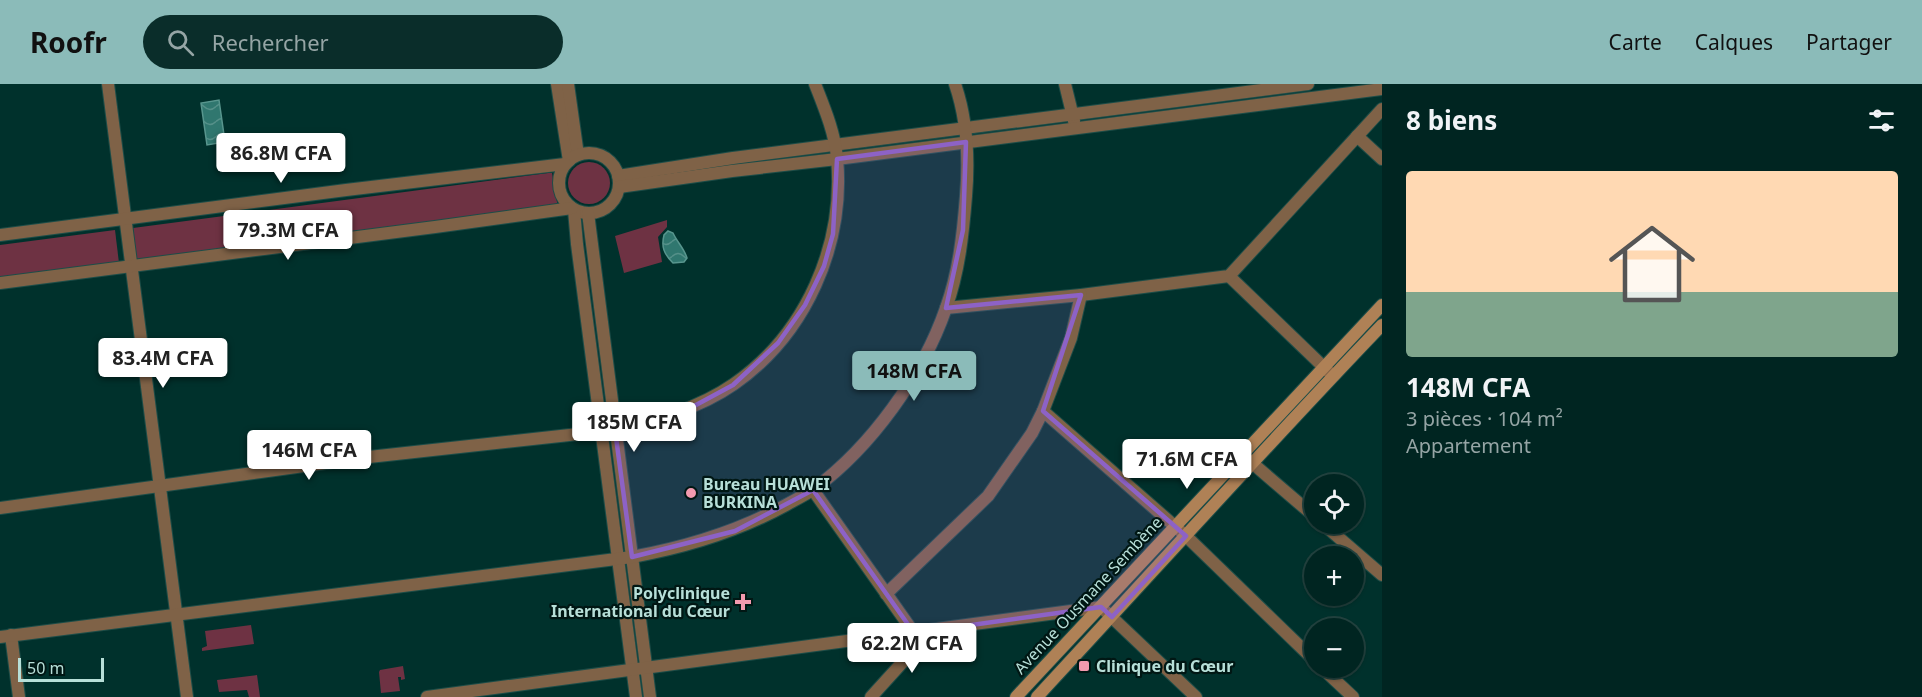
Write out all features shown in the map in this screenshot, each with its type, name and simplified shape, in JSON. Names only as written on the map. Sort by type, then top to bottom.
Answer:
[{"type":"main road","name":"Avenue Ousmane Sembène","points":[[1016,697],[1173,527],[1247,459],[1329,371],[1382,305]]},
{"type":"main road","name":"Avenue Ousmane Sembène","points":[[1329,371],[1382,325]]},
{"type":"main road","name":"Avenue Ousmane Sembène","points":[[1037,697],[1186,536],[1247,459]]},
{"type":"street","points":[[108,84],[187,697]]},
{"type":"street","points":[[556,84],[571,160]]},
{"type":"street","points":[[568,84],[571,160],[560,174],[559,184],[561,194],[573,209],[636,697]]},
{"type":"street","points":[[0,508],[369,457],[615,430],[653,421],[696,405],[733,385],[778,344],[805,305],[824,266],[833,234],[838,193],[837,159],[836,146],[815,84]]},
{"type":"street","points":[[19,697],[6,636],[632,557],[701,542],[735,531],[813,490],[844,464],[879,426],[901,396],[926,354],[946,308],[958,265],[967,176],[965,135],[955,84]]},
{"type":"street","points":[[1065,84],[1075,128]]},
{"type":"street","points":[[619,182],[837,159],[1073,115],[1308,84]]},
{"type":"street","points":[[619,182],[733,158],[836,146],[1075,128],[1382,88]]},
{"type":"street","points":[[946,308],[1081,295],[1229,276],[1382,109]]},
{"type":"street","points":[[1357,136],[1382,159]]},
{"type":"street","points":[[0,235],[571,160],[592,153],[604,157],[613,165],[619,182],[616,198],[599,212],[588,213],[573,209],[0,283]]},
{"type":"street","points":[[588,213],[650,697]]},
{"type":"street","points":[[1229,276],[1329,371]]},
{"type":"street","points":[[886,594],[988,496],[1032,434],[1044,411],[1071,338],[1081,295]]},
{"type":"street","points":[[1044,411],[1173,527],[1186,536],[1304,650]]},
{"type":"street","points":[[1247,459],[1304,507]]},
{"type":"street","points":[[813,490],[914,633],[910,654],[871,697]]},
{"type":"street","points":[[1335,534],[1380,571]]},
{"type":"street","points":[[427,697],[1101,607],[1196,697]]},
{"type":"street","points":[[1333,678],[1353,697]]},
{"type":"highlighted area","points":[[966,142],[963,230],[946,308],[1081,295],[1043,411],[1186,536],[1112,617],[1101,607],[914,633],[813,490],[735,531],[632,557],[615,430],[696,405],[733,385],[778,343],[805,305],[824,266],[833,234],[837,159]]},
{"type":"shaded area","points":[[589,162],[604,168],[610,183],[604,198],[589,204],[574,198],[568,183],[574,168]]},
{"type":"shaded area","points":[[552,173],[558,208],[137,263],[133,228]]},
{"type":"shaded area","points":[[667,220],[667,227],[658,237],[662,262],[624,273],[615,236]]},
{"type":"shaded area","points":[[115,230],[119,263],[0,279],[0,245]]},
{"type":"shaded area","points":[[251,625],[254,644],[202,651],[202,648],[207,646],[205,631]]},
{"type":"shaded area","points":[[403,666],[405,679],[401,680],[401,677],[398,677],[400,691],[381,693],[380,670]]},
{"type":"shaded area","points":[[257,675],[260,697],[249,697],[247,690],[219,692],[217,680]]},
{"type":"water","points":[[219,100],[225,142],[207,145],[201,103]]},
{"type":"water","points":[[668,231],[673,233],[684,251],[687,258],[684,262],[673,263],[665,253],[663,239]]},
{"type":"place","name":"Bureau HUAWEI BURKINA","points":[[691,493]]},
{"type":"place","name":"Polyclinique International du Cœur","points":[[743,602]]},
{"type":"place","name":"Clinique du Cœur","points":[[1084,666]]}]
